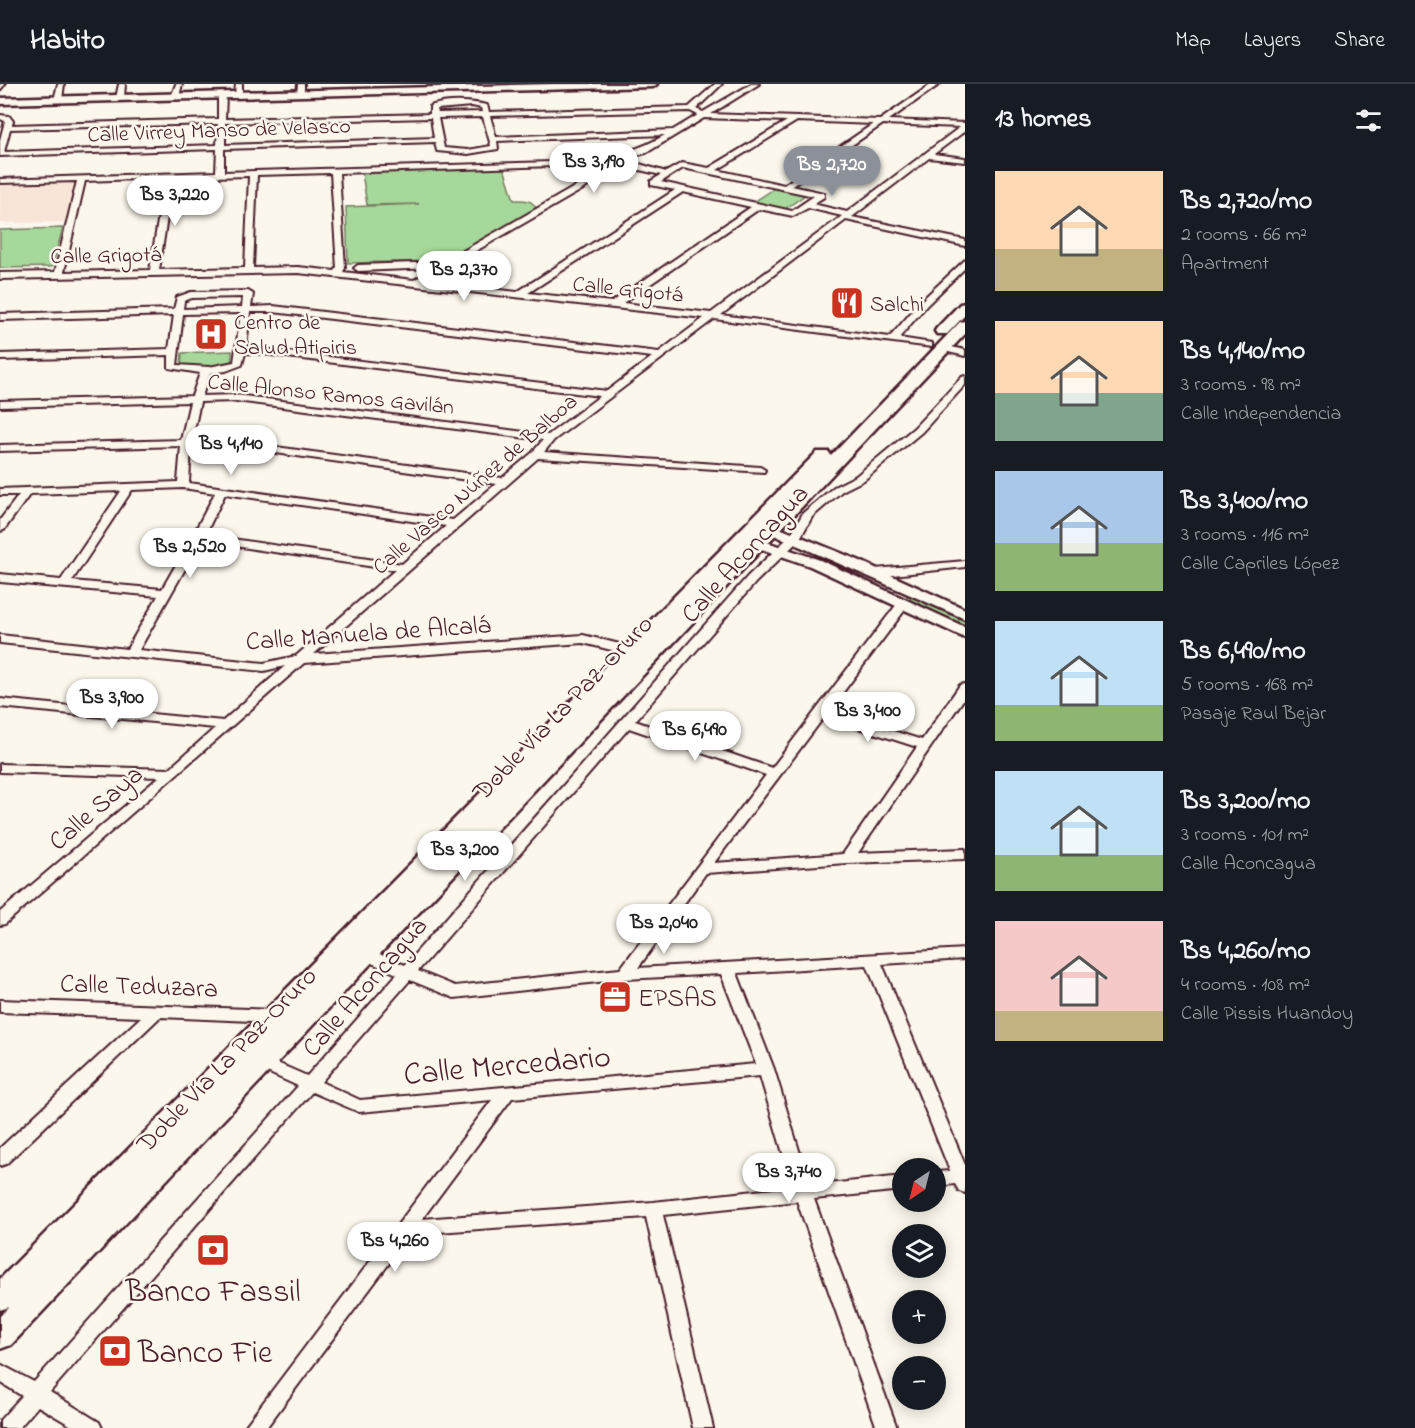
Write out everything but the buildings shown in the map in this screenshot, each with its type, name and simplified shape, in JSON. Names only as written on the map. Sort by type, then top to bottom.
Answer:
[{"type":"highway","name":"Doble Vía La Paz-Oruro","points":[[0,1336],[262,1063],[758,536],[936,346],[965,308]]},
{"type":"highway","name":"Doble Vía La Paz-Oruro","points":[[0,1298],[632,651],[758,536],[936,346],[965,325]]},
{"type":"street","points":[[0,88],[2,84]]},
{"type":"street","points":[[58,100],[61,84]]},
{"type":"street","points":[[120,98],[123,84]]},
{"type":"street","points":[[175,97],[178,84]]},
{"type":"street","points":[[239,84],[239,95]]},
{"type":"street","points":[[0,101],[222,96],[301,89],[420,87],[456,89],[653,84]]},
{"type":"street","points":[[691,109],[719,84]]},
{"type":"street","points":[[418,281],[705,116],[756,84]]},
{"type":"street","points":[[786,187],[937,84]]},
{"type":"street","points":[[456,89],[456,104]]},
{"type":"street","points":[[220,174],[222,96]]},
{"type":"street","points":[[456,104],[484,107],[496,145],[493,149],[441,150],[434,116],[435,106],[456,104]]},
{"type":"street","points":[[7,127],[691,109],[705,116],[965,126]]},
{"type":"street","points":[[0,117],[9,119],[0,154]]},
{"type":"street","points":[[710,171],[796,119]]},
{"type":"street","name":"Calle Vasco Núñez de Balboa","points":[[302,659],[404,568],[506,482],[536,455],[550,438],[965,126]]},
{"type":"street","points":[[493,138],[676,132]]},
{"type":"street","name":"Calle Virrey Manso de Velasco","points":[[0,154],[438,140]]},
{"type":"street","points":[[0,181],[585,163],[623,157],[651,147]]},
{"type":"street","points":[[469,151],[473,167]]},
{"type":"street","points":[[927,155],[965,160]]},
{"type":"street","points":[[622,163],[667,174]]},
{"type":"street","points":[[682,165],[821,195],[793,214],[654,183],[667,174],[682,165]]},
{"type":"street","points":[[335,170],[340,270],[446,265]]},
{"type":"street","points":[[249,270],[254,173]]},
{"type":"street","points":[[154,273],[169,176]]},
{"type":"street","points":[[59,274],[82,178]]},
{"type":"street","points":[[517,296],[682,189]]},
{"type":"street","points":[[807,205],[965,243]]},
{"type":"street","points":[[613,306],[758,206]]},
{"type":"street","points":[[894,338],[924,303],[965,263]]},
{"type":"street","name":"Calle Grigotá","points":[[0,276],[340,270],[517,296],[894,338],[965,353]]},
{"type":"street","points":[[215,271],[215,294]]},
{"type":"street","points":[[215,294],[248,294],[239,363],[236,366],[206,369],[176,368],[172,363],[173,352],[177,312],[183,297],[215,294]]},
{"type":"street","points":[[0,317],[273,309],[661,354]]},
{"type":"street","points":[[241,350],[610,394]]},
{"type":"street","points":[[0,357],[173,352]]},
{"type":"street","points":[[183,485],[186,443],[196,399],[206,369]]},
{"type":"street","name":"Calle Aconcagua","points":[[6,1428],[752,579],[795,538],[807,515],[838,489],[860,478],[918,430],[965,379]]},
{"type":"street","name":"Calle Alonso Ramos Gavilán","points":[[0,404],[236,398],[550,438]]},
{"type":"street","points":[[0,448],[218,442],[506,482]]},
{"type":"street","points":[[536,455],[760,470]]},
{"type":"street","points":[[0,492],[183,485],[457,524]]},
{"type":"street","points":[[65,583],[129,487]]},
{"type":"street","points":[[130,654],[198,537],[222,489]]},
{"type":"street","points":[[0,528],[27,491]]},
{"type":"street","points":[[758,536],[795,538],[965,615]]},
{"type":"street","points":[[758,536],[782,551],[904,603],[965,633]]},
{"type":"street","points":[[198,537],[404,568]]},
{"type":"street","points":[[875,573],[965,564]]},
{"type":"street","points":[[0,578],[165,592]]},
{"type":"street","points":[[888,596],[903,586]]},
{"type":"street","points":[[625,974],[654,938],[774,772],[904,603]]},
{"type":"street","name":"Calle Manuela de Alcalá","points":[[0,639],[264,667],[302,659],[584,639],[632,651]]},
{"type":"street","name":"Calle Saya","points":[[0,920],[302,659]]},
{"type":"street","points":[[848,858],[965,688]]},
{"type":"street","points":[[0,703],[227,725]]},
{"type":"street","points":[[820,712],[926,745]]},
{"type":"street","points":[[626,722],[774,772]]},
{"type":"street","points":[[0,768],[172,773]]},
{"type":"street","points":[[702,869],[848,858],[965,854]]},
{"type":"street","points":[[365,954],[454,992],[625,974],[965,954]]},
{"type":"street","points":[[873,960],[964,1180],[946,1179]]},
{"type":"street","points":[[727,968],[766,1069],[804,1195],[887,1428]]},
{"type":"street","name":"Calle Teduzara","points":[[0,1006],[276,1016]]},
{"type":"street","points":[[0,1159],[157,1011]]},
{"type":"street","name":"Calle Mercedario","points":[[262,1063],[359,1106],[766,1069]]},
{"type":"street","points":[[254,1428],[506,1094]]},
{"type":"street","points":[[407,1227],[653,1209],[892,1184]]},
{"type":"street","points":[[653,1209],[703,1428]]},
{"type":"street","points":[[0,1372],[92,1428]]},
{"type":"shaded area","points":[[77,181],[67,222],[0,223],[0,183]]},
{"type":"green space","points":[[504,168],[514,200],[530,202],[536,208],[445,261],[348,263],[346,207],[419,204],[367,205],[362,173]]},
{"type":"green space","points":[[775,188],[805,195],[785,209],[754,202]]},
{"type":"green space","points":[[63,228],[52,267],[0,268],[0,230]]},
{"type":"green space","points":[[232,351],[231,365],[181,367],[182,353]]},
{"type":"green space","points":[[907,596],[913,596],[965,621],[965,628],[907,599]]},
{"type":"place","name":"Salchi","points":[[847,303]]},
{"type":"place","name":"Centro de Salud Atipiris","points":[[211,334]]},
{"type":"place","name":"EPSAS","points":[[615,997]]},
{"type":"place","name":"Banco Fassil","points":[[213,1250]]},
{"type":"place","name":"Banco Fie","points":[[115,1351]]}]
